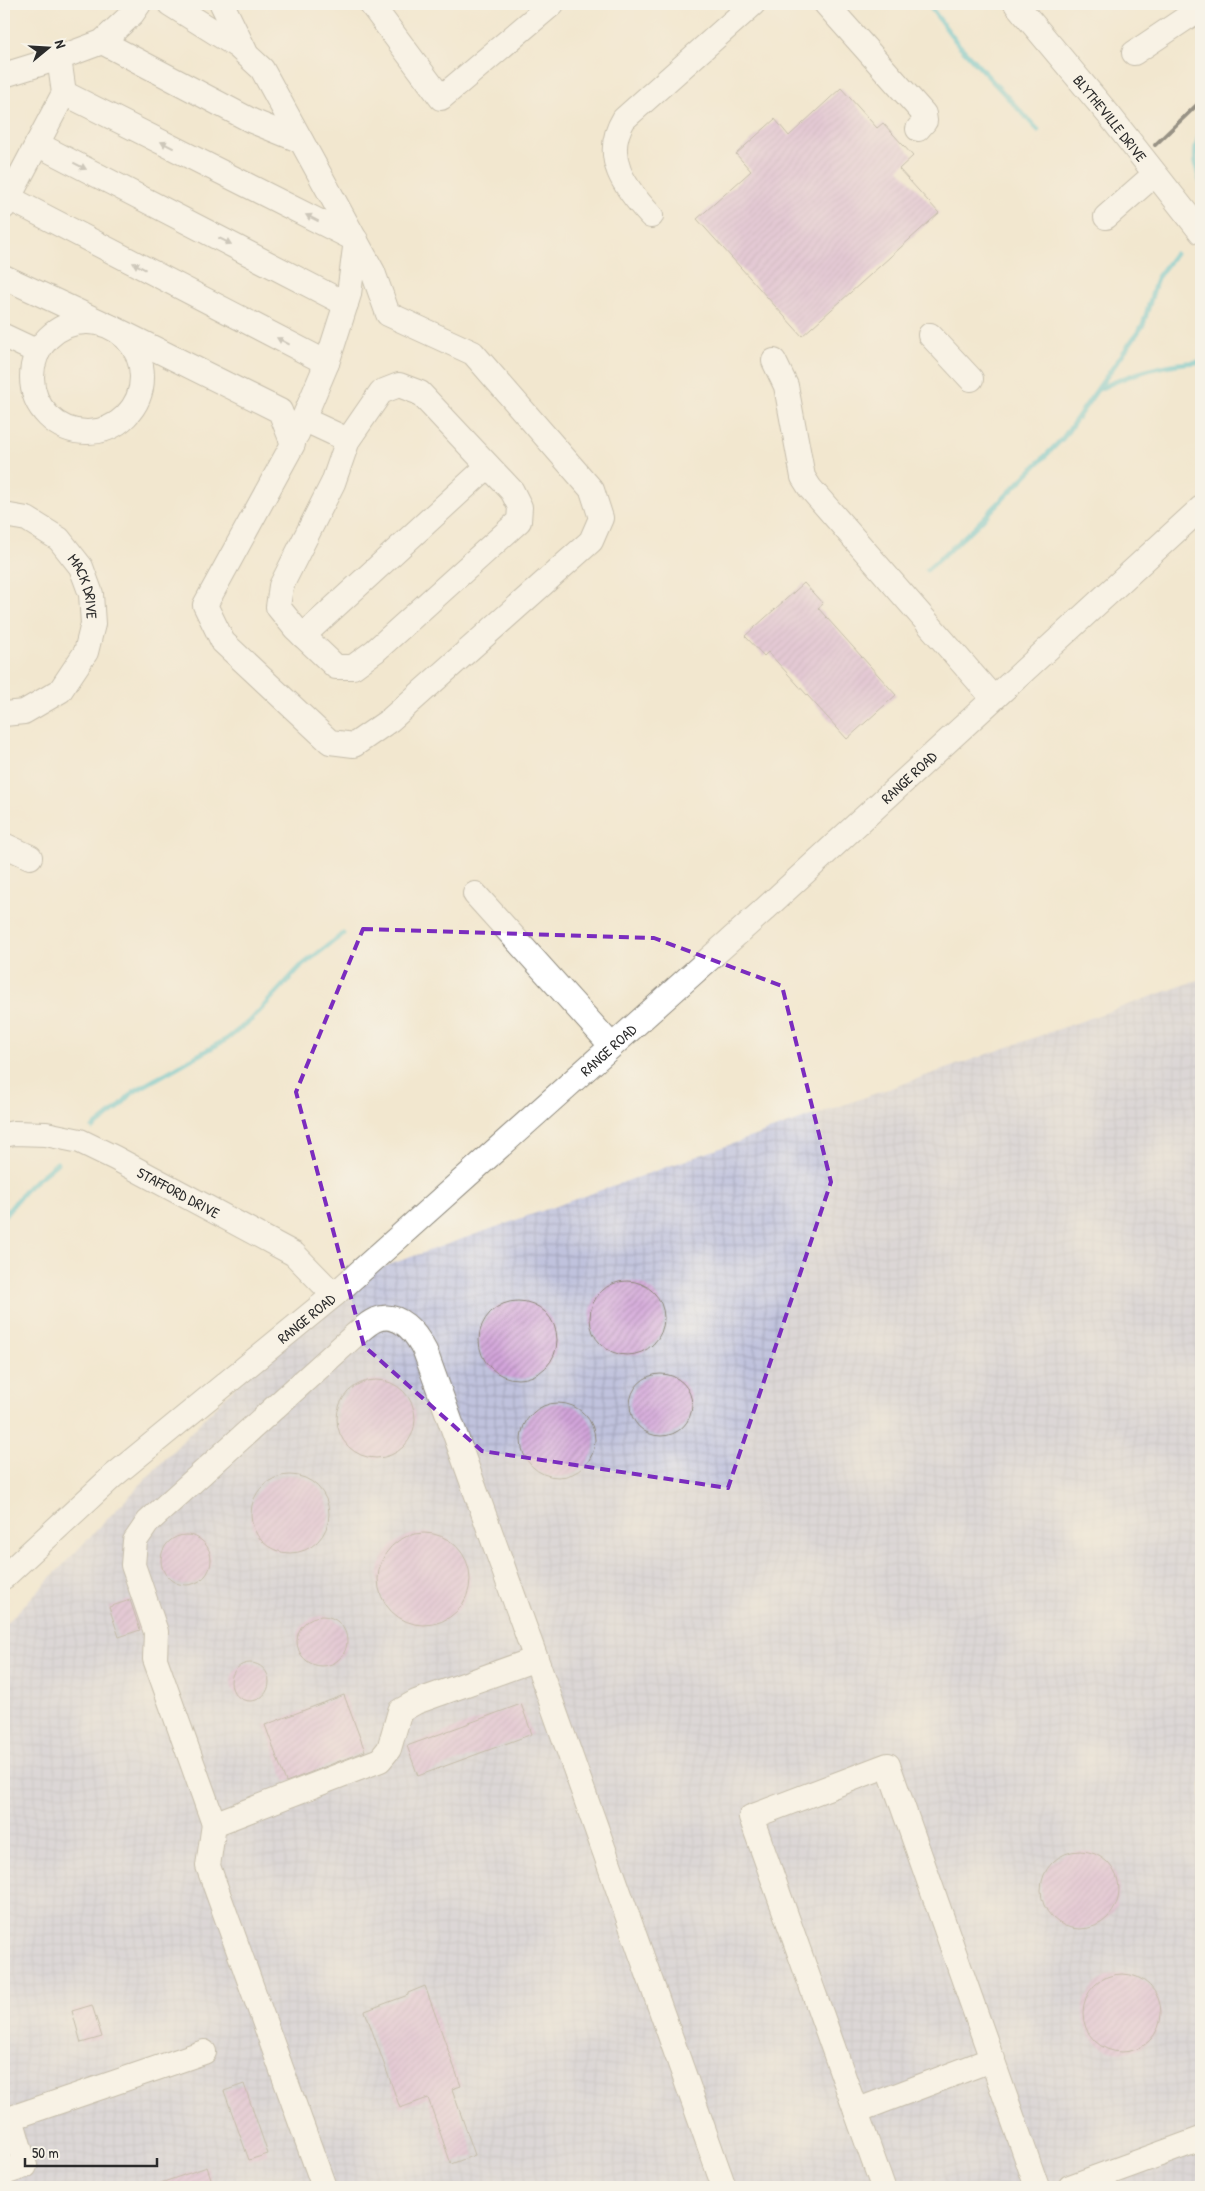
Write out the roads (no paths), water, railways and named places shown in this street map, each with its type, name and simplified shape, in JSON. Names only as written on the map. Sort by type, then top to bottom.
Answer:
[{"type":"street","points":[[4,75],[102,42],[132,14],[139,4]]},
{"type":"street","points":[[170,4],[237,46],[262,69],[356,240],[373,272],[388,314],[474,353],[592,490],[601,518],[591,541],[390,720],[354,745],[330,742],[223,642],[205,605],[293,444],[327,363],[349,294],[356,240]]},
{"type":"street","points":[[222,4],[246,54]]},
{"type":"street","points":[[370,4],[441,98],[552,4]]},
{"type":"street","points":[[651,216],[632,195],[617,165],[614,145],[618,129],[624,119],[753,4]]},
{"type":"street","points":[[826,4],[924,114],[925,121],[918,129]]},
{"type":"street","name":"BLYTHEVILLE DRIVE","points":[[1016,4],[1201,232]]},
{"type":"street","points":[[1134,53],[1201,8]]},
{"type":"street","points":[[102,42],[252,121],[301,140]]},
{"type":"street","points":[[59,58],[64,93],[6,203],[327,363]]},
{"type":"street","points":[[64,93],[356,240]]},
{"type":"street","points":[[37,144],[346,304]]},
{"type":"street","points":[[1106,217],[1155,174]]},
{"type":"street","points":[[4,277],[111,327],[280,411],[293,444]]},
{"type":"street","points":[[90,322],[111,327],[124,336],[135,348],[140,358],[143,380],[138,401],[132,410],[116,425],[106,430],[89,433],[73,431],[63,427],[46,414],[39,405],[32,384],[34,362],[38,352],[51,335],[69,325],[90,322]]},
{"type":"street","points":[[930,335],[970,379]]},
{"type":"street","points":[[4,336],[38,352]]},
{"type":"street","points":[[774,361],[786,386],[803,477],[810,488],[993,698]]},
{"type":"street","points":[[399,385],[420,393],[488,466],[512,491],[520,507],[519,521],[375,651],[353,667],[336,667],[303,636],[278,607],[281,586],[333,483],[348,440],[381,392],[399,385]]},
{"type":"street","points":[[303,419],[348,440]]},
{"type":"street","points":[[303,636],[488,466]]},
{"type":"street","name":"RANGE ROAD","points":[[4,1577],[112,1477],[334,1295],[765,909],[1201,508]]},
{"type":"street","name":"MACK DRIVE","points":[[4,515],[27,519],[60,539],[81,567],[91,594],[93,624],[86,652],[60,691],[24,712],[4,714]]},
{"type":"street","points":[[4,844],[30,857]]},
{"type":"street","points":[[475,894],[611,1045]]},
{"type":"street","name":"STAFFORD DRIVE","points":[[4,1135],[14,1133],[46,1134],[80,1142],[115,1158],[294,1254],[334,1295]]},
{"type":"street","points":[[324,2187],[208,1866],[214,1824],[155,1659],[156,1632],[133,1565],[135,1541],[148,1522],[356,1334],[374,1320],[391,1318],[406,1324],[417,1335],[425,1352],[724,2187]]},
{"type":"street","points":[[214,1824],[380,1760],[389,1749],[400,1711],[416,1702],[536,1659]]},
{"type":"street","points":[[883,2187],[751,1817],[888,1765],[1037,2187]]},
{"type":"street","points":[[4,2173],[26,2166],[11,2118],[204,2052]]},
{"type":"street","points":[[856,2111],[993,2059]]},
{"type":"street","points":[[1073,2187],[1201,2139]]},
{"type":"waterway","points":[[928,4],[958,44],[1038,130]]},
{"type":"waterway","points":[[1201,132],[1195,151],[1197,171],[1201,184]]},
{"type":"waterway","points":[[927,570],[976,526],[1063,438],[1143,325],[1157,278],[1175,254]]},
{"type":"waterway","points":[[1099,389],[1148,370],[1174,364],[1201,362]]},
{"type":"waterway","points":[[93,1128],[117,1109],[133,1092],[227,1039],[252,1019],[300,967],[343,934]]},
{"type":"waterway","points":[[4,1216],[28,1187],[57,1163]]},
{"type":"railway","points":[[1155,145],[1201,101]]}]
